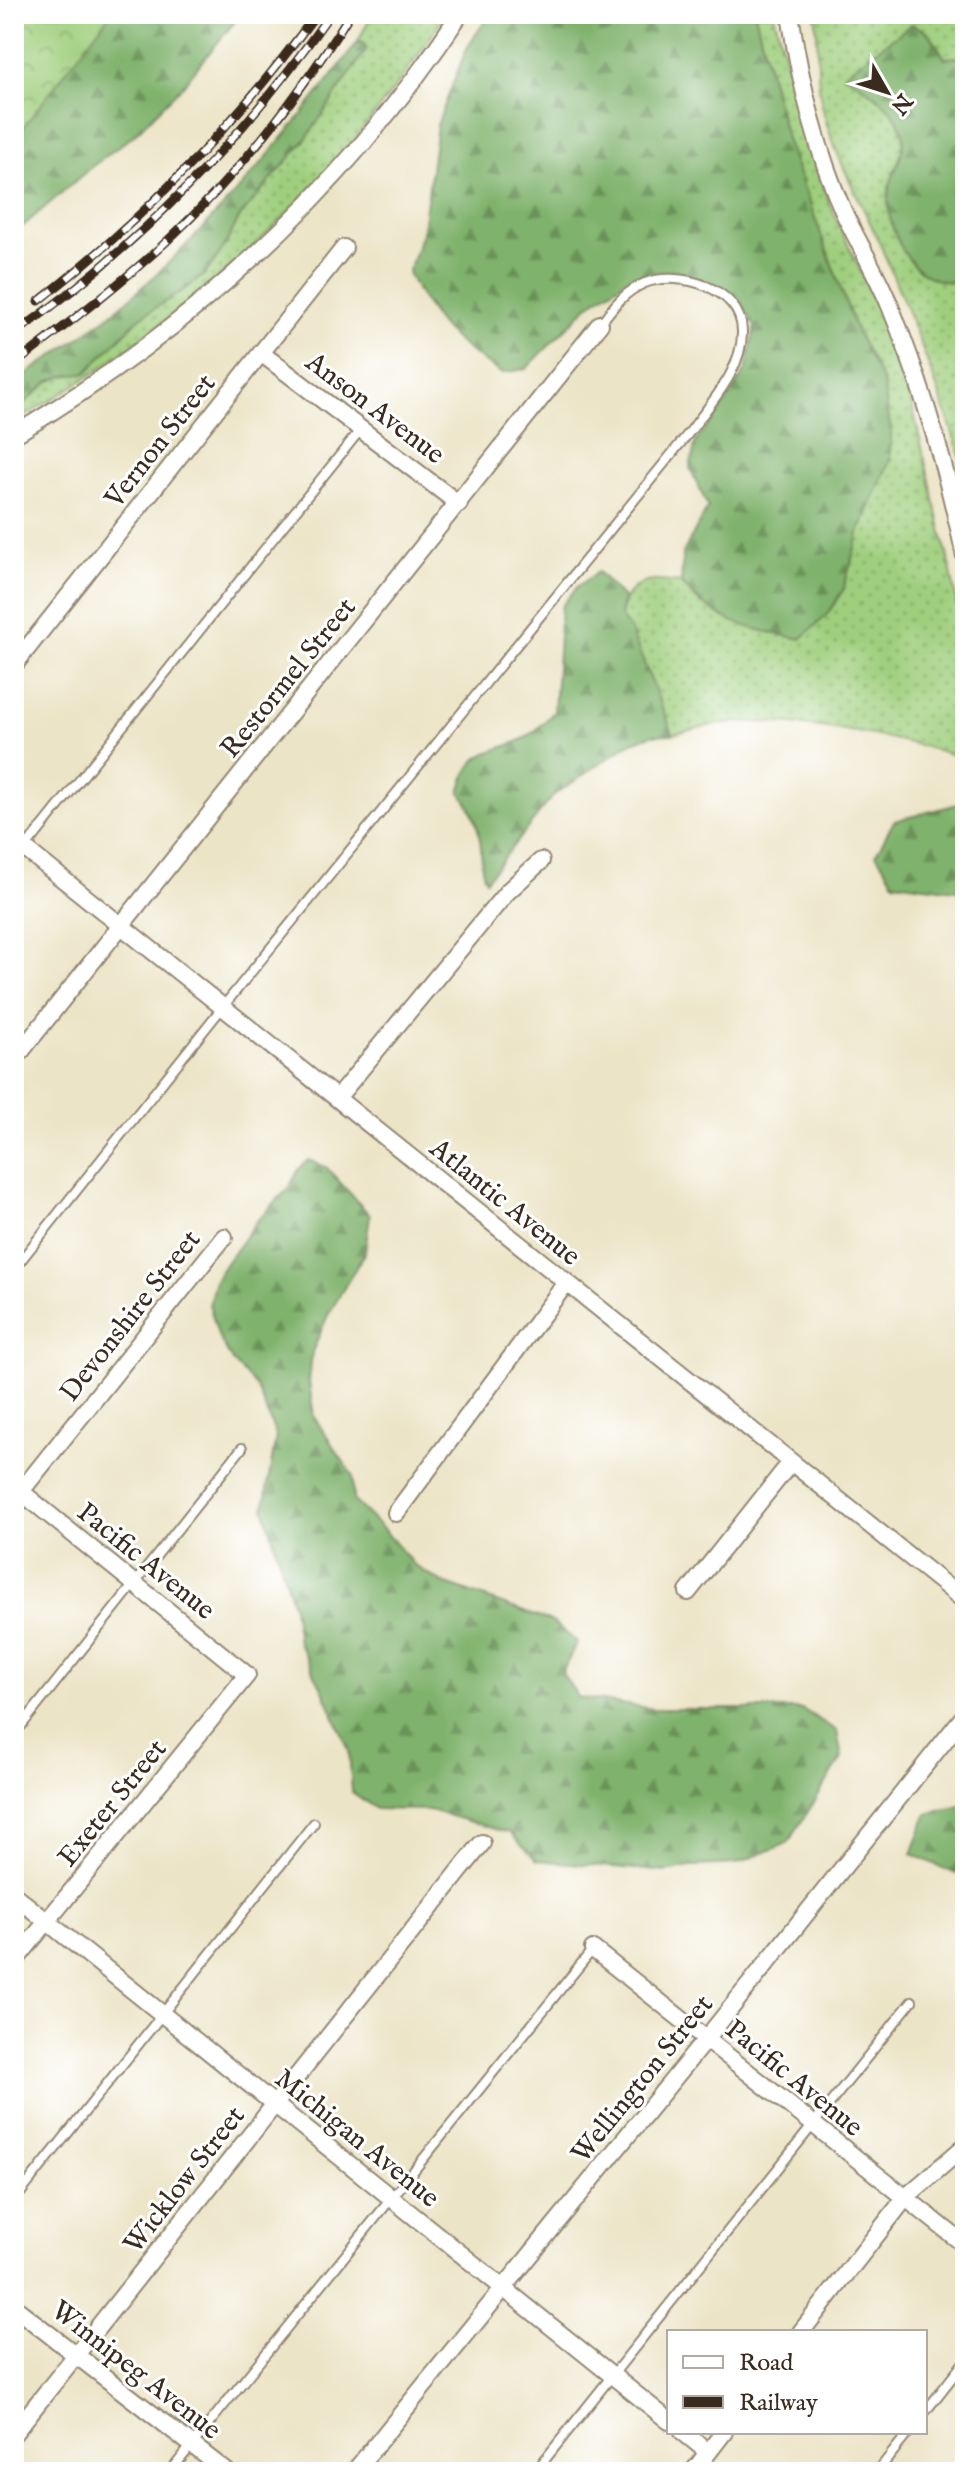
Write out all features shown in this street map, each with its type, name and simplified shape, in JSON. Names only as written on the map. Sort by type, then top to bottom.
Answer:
[{"type":"street","points":[[14,435],[144,348],[232,276],[298,216],[386,118],[460,14]]},
{"type":"street","points":[[790,14],[802,81],[818,142],[845,214],[891,309],[926,404],[942,456],[965,556]]},
{"type":"street","name":"Vernon Street","points":[[14,665],[344,248]]},
{"type":"street","name":"Restormel Street","points":[[14,1060],[600,324]]},
{"type":"street","name":"Anson Avenue","points":[[261,353],[459,504]]},
{"type":"street","name":"Atlantic Avenue","points":[[18,851],[122,925],[965,1601]]},
{"type":"street","points":[[337,1098],[507,892],[541,861]]},
{"type":"street","name":"Devonshire Street","points":[[16,1493],[224,1237]]},
{"type":"street","points":[[396,1513],[566,1283]]},
{"type":"street","points":[[688,1592],[791,1462]]},
{"type":"street","name":"Pacific Avenue","points":[[16,1493],[136,1583],[247,1675]]},
{"type":"street","name":"Exeter Street","points":[[14,1962],[247,1675]]},
{"type":"street","name":"Wellington Street","points":[[354,2472],[965,1715]]},
{"type":"street","name":"Wicklow Street","points":[[14,2433],[482,1843]]},
{"type":"street","name":"Michigan Avenue","points":[[14,1895],[667,2419]]},
{"type":"street","name":"Pacific Avenue","points":[[593,1949],[965,2245]]},
{"type":"street","points":[[803,2330],[906,2197],[965,2146]]},
{"type":"street","name":"Winnipeg Avenue","points":[[14,2307],[227,2472]]},
{"type":"street","points":[[686,2434],[708,2452]]},
{"type":"street","points":[[693,2472],[722,2434]]},
{"type":"lane","points":[[14,1269],[692,429],[728,380],[737,360],[742,330],[731,303],[699,282],[677,278],[660,279],[631,289],[600,324]]},
{"type":"lane","points":[[18,851],[362,428]]},
{"type":"lane","points":[[14,1735],[242,1448]]},
{"type":"lane","points":[[14,2201],[314,1823]]},
{"type":"lane","points":[[170,2472],[593,1949]]},
{"type":"lane","points":[[535,2472],[912,2001]]},
{"type":"lane","points":[[927,2409],[965,2361]]},
{"type":"lane","points":[[877,2472],[907,2434]]},
{"type":"green space","points":[[14,14],[110,14],[14,135]]},
{"type":"green space","points":[[110,14],[241,14],[183,85],[135,134],[90,168],[14,234],[14,135]]},
{"type":"green space","points":[[372,14],[446,14],[359,134],[256,244],[210,285],[136,342],[14,423],[14,416],[24,403],[50,381],[86,373],[139,318],[206,273],[240,216],[306,139],[367,48],[362,42],[357,43]]},
{"type":"green space","points":[[489,14],[755,14],[786,139],[857,333],[883,382],[891,432],[890,460],[860,530],[843,590],[827,615],[801,639],[735,623],[709,608],[681,583],[683,553],[708,507],[690,468],[696,441],[746,370],[755,327],[736,294],[675,270],[630,278],[590,304],[526,369],[501,373],[446,331],[408,273],[423,230],[437,125],[466,50]]},
{"type":"green space","points":[[755,14],[774,14],[806,139],[834,214],[885,324],[911,401],[965,645],[965,759],[887,738],[805,725],[732,723],[673,734],[620,616],[628,594],[649,582],[681,583],[701,604],[843,590],[860,530],[883,382],[857,333],[786,139]]},
{"type":"green space","points":[[815,14],[965,14],[965,57],[945,58],[929,33],[912,24],[845,74],[880,98],[900,122],[903,145],[889,187],[956,283],[965,282],[965,471],[914,327],[830,132],[820,94]]},
{"type":"green space","points":[[912,24],[929,33],[945,58],[965,57],[965,282],[946,282],[928,276],[910,261],[903,250],[892,226],[888,201],[903,145],[902,130],[885,105],[844,74]]},
{"type":"green space","points":[[362,42],[367,48],[306,139],[240,216],[206,273],[139,318],[86,373],[50,381],[14,416],[14,383],[100,323],[159,272],[249,178],[357,43]]},
{"type":"green space","points":[[598,572],[623,598],[620,616],[630,629],[673,734],[651,735],[630,743],[554,795],[486,880],[477,825],[460,792],[465,777],[477,759],[525,738],[554,712],[561,607],[577,587]]},
{"type":"green space","points":[[965,802],[965,891],[894,882],[876,854],[894,821]]},
{"type":"green space","points":[[309,1160],[326,1167],[370,1215],[365,1252],[327,1317],[312,1352],[309,1382],[314,1417],[353,1476],[353,1500],[414,1565],[441,1582],[552,1622],[577,1642],[562,1673],[578,1697],[653,1709],[802,1709],[837,1731],[842,1758],[788,1843],[736,1864],[695,1866],[667,1872],[537,1860],[510,1833],[429,1810],[376,1809],[352,1792],[349,1750],[298,1642],[293,1606],[264,1508],[276,1436],[256,1386],[233,1362],[219,1338],[209,1304],[215,1280],[226,1263]]},
{"type":"green space","points":[[965,1805],[965,1878],[912,1854],[927,1814]]},
{"type":"railway","points":[[39,301],[116,236],[188,167],[254,93],[316,14]]},
{"type":"railway","points":[[14,334],[104,265],[186,188],[262,104],[330,14]]},
{"type":"railway","points":[[14,365],[129,274],[218,190],[266,134],[350,14]]}]
